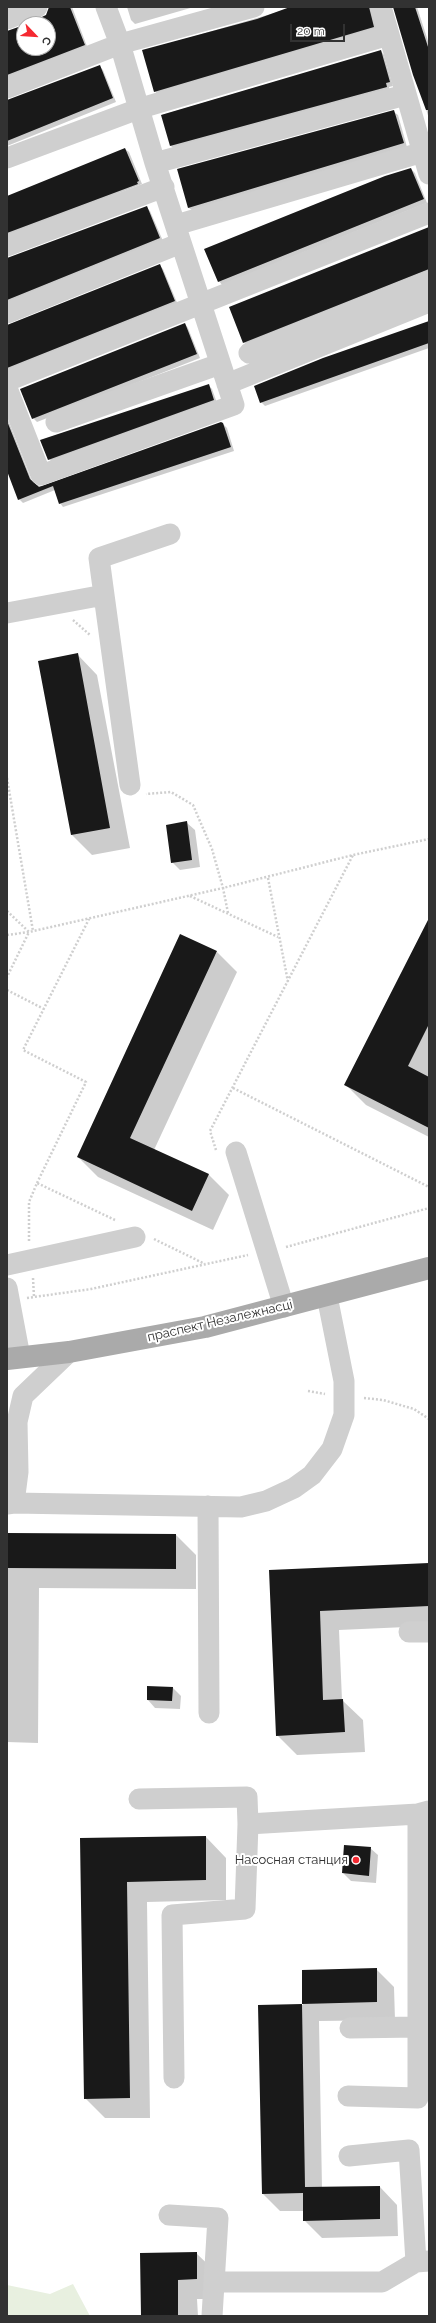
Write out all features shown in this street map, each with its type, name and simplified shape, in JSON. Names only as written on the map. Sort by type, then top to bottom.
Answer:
[{"type":"main road","name":"праспект Незалежнасці","points":[[14,1358],[69,1352],[206,1327],[284,1308],[429,1268]]},
{"type":"lane","points":[[7,19],[37,7]]},
{"type":"lane","points":[[7,388],[41,475],[234,405],[155,163],[120,44],[106,7]]},
{"type":"lane","points":[[7,88],[120,44],[254,7]]},
{"type":"lane","points":[[381,7],[405,95],[429,174]]},
{"type":"lane","points":[[7,158],[140,108],[389,35]]},
{"type":"lane","points":[[155,163],[405,95]]},
{"type":"lane","points":[[7,314],[178,234],[423,152]]},
{"type":"lane","points":[[7,246],[164,187]]},
{"type":"lane","points":[[7,381],[429,213]]},
{"type":"lane","points":[[249,353],[429,281]]},
{"type":"lane","points":[[227,384],[429,302]]},
{"type":"lane","points":[[56,422],[220,364]]},
{"type":"lane","points":[[130,785],[99,558],[170,534]]},
{"type":"lane","points":[[7,613],[104,595]]},
{"type":"lane","points":[[227,1153],[257,1249],[284,1308]]},
{"type":"lane","points":[[7,1265],[135,1237]]},
{"type":"lane","points":[[8,1294],[14,1358]]},
{"type":"lane","points":[[69,1352],[23,1396],[17,1422],[18,1472],[10,1504],[241,1507],[266,1501],[294,1488],[312,1475],[332,1449],[344,1415],[344,1380],[327,1296]]},
{"type":"lane","points":[[208,1506],[208,1713]]},
{"type":"lane","points":[[139,1799],[247,1797],[248,1824],[245,1910],[172,1914],[174,2078]]},
{"type":"lane","points":[[248,1824],[423,1812],[417,2027],[418,2098],[348,2096]]},
{"type":"lane","points":[[350,2028],[417,2027]]},
{"type":"lane","points":[[215,2282],[382,2282],[422,2262],[409,2150],[349,2156]]},
{"type":"lane","points":[[169,2215],[218,2218],[212,2316]]},
{"type":"path","points":[[7,778],[33,931],[29,932],[7,976]]},
{"type":"path","points":[[228,913],[223,888],[268,878],[353,855],[429,839]]},
{"type":"path","points":[[227,1153],[210,1132],[353,855]]},
{"type":"path","points":[[268,878],[278,937],[288,982]]},
{"type":"path","points":[[190,896],[278,937]]},
{"type":"path","points":[[7,911],[29,932]]},
{"type":"path","points":[[37,1183],[86,1082],[23,1050],[89,918]]},
{"type":"path","points":[[7,935],[29,932]]},
{"type":"path","points":[[7,990],[44,1009]]},
{"type":"path","points":[[233,1088],[429,1187]]},
{"type":"path","points":[[8,1294],[91,1289],[251,1255],[257,1249],[310,1242],[429,1208]]},
{"type":"path","points":[[308,1392],[383,1400],[414,1409],[429,1419]]},
{"type":"green space","points":[[73,2284],[90,2316],[7,2316],[7,2285],[50,2294]]},
{"type":"building","points":[[49,7],[70,7],[85,45],[7,75],[7,31],[16,28],[16,56],[56,56],[56,16],[44,16],[46,15]]},
{"type":"building","points":[[290,7],[369,7],[374,27],[154,92],[142,50],[257,19]]},
{"type":"building","points":[[393,7],[415,7],[429,50],[429,110],[426,110],[413,75]]},
{"type":"building","points":[[381,50],[390,82],[386,83],[387,87],[170,146],[161,115]]},
{"type":"building","points":[[100,65],[113,98],[7,141],[7,100]]},
{"type":"building","points":[[394,110],[404,143],[188,208],[177,169]]},
{"type":"building","points":[[125,148],[139,181],[137,182],[138,184],[7,233],[7,196]]},
{"type":"building","points":[[411,168],[424,199],[218,282],[204,249],[385,176]]},
{"type":"building","points":[[147,206],[160,238],[7,300],[7,258]]},
{"type":"building","points":[[429,227],[429,269],[243,343],[229,307]]},
{"type":"building","points":[[160,264],[175,301],[7,368],[7,325]]},
{"type":"building","points":[[429,321],[429,343],[260,403],[254,386],[323,358]]},
{"type":"building","points":[[185,323],[197,354],[32,419],[20,389]]},
{"type":"building","points":[[209,384],[214,400],[48,460],[40,440]]},
{"type":"building","points":[[7,421],[30,479],[39,487],[221,422],[223,423],[231,447],[59,504],[53,486],[18,500],[7,471]]},
{"type":"building","points":[[78,653],[110,828],[71,835],[38,661]]},
{"type":"building","points":[[187,821],[192,860],[171,863],[166,825]]},
{"type":"building","points":[[429,918],[429,1024],[408,1066],[429,1077],[429,1128],[344,1085]]},
{"type":"building","points":[[180,934],[217,951],[130,1138],[209,1174],[192,1211],[77,1157]]},
{"type":"building","points":[[7,1533],[176,1534],[176,1569],[7,1568]]},
{"type":"building","points":[[429,1563],[429,1606],[320,1611],[323,1700],[343,1699],[345,1732],[276,1736],[269,1570]]},
{"type":"building","points":[[147,1686],[173,1687],[172,1701],[147,1700]]},
{"type":"building","points":[[206,1836],[206,1880],[127,1882],[130,2098],[84,2099],[80,1838]]},
{"type":"building","name":"Насосная станция","points":[[344,1845],[371,1847],[369,1876],[342,1873]]},
{"type":"building","points":[[377,1968],[377,2002],[302,2004],[302,1970]]},
{"type":"building","points":[[302,2004],[305,2187],[380,2186],[380,2219],[303,2221],[303,2193],[262,2194],[258,2005]]},
{"type":"building","points":[[197,2252],[197,2279],[178,2280],[178,2316],[141,2316],[140,2253]]},
{"type":"place","name":"Насосная станция","points":[[356,1860]]}]
